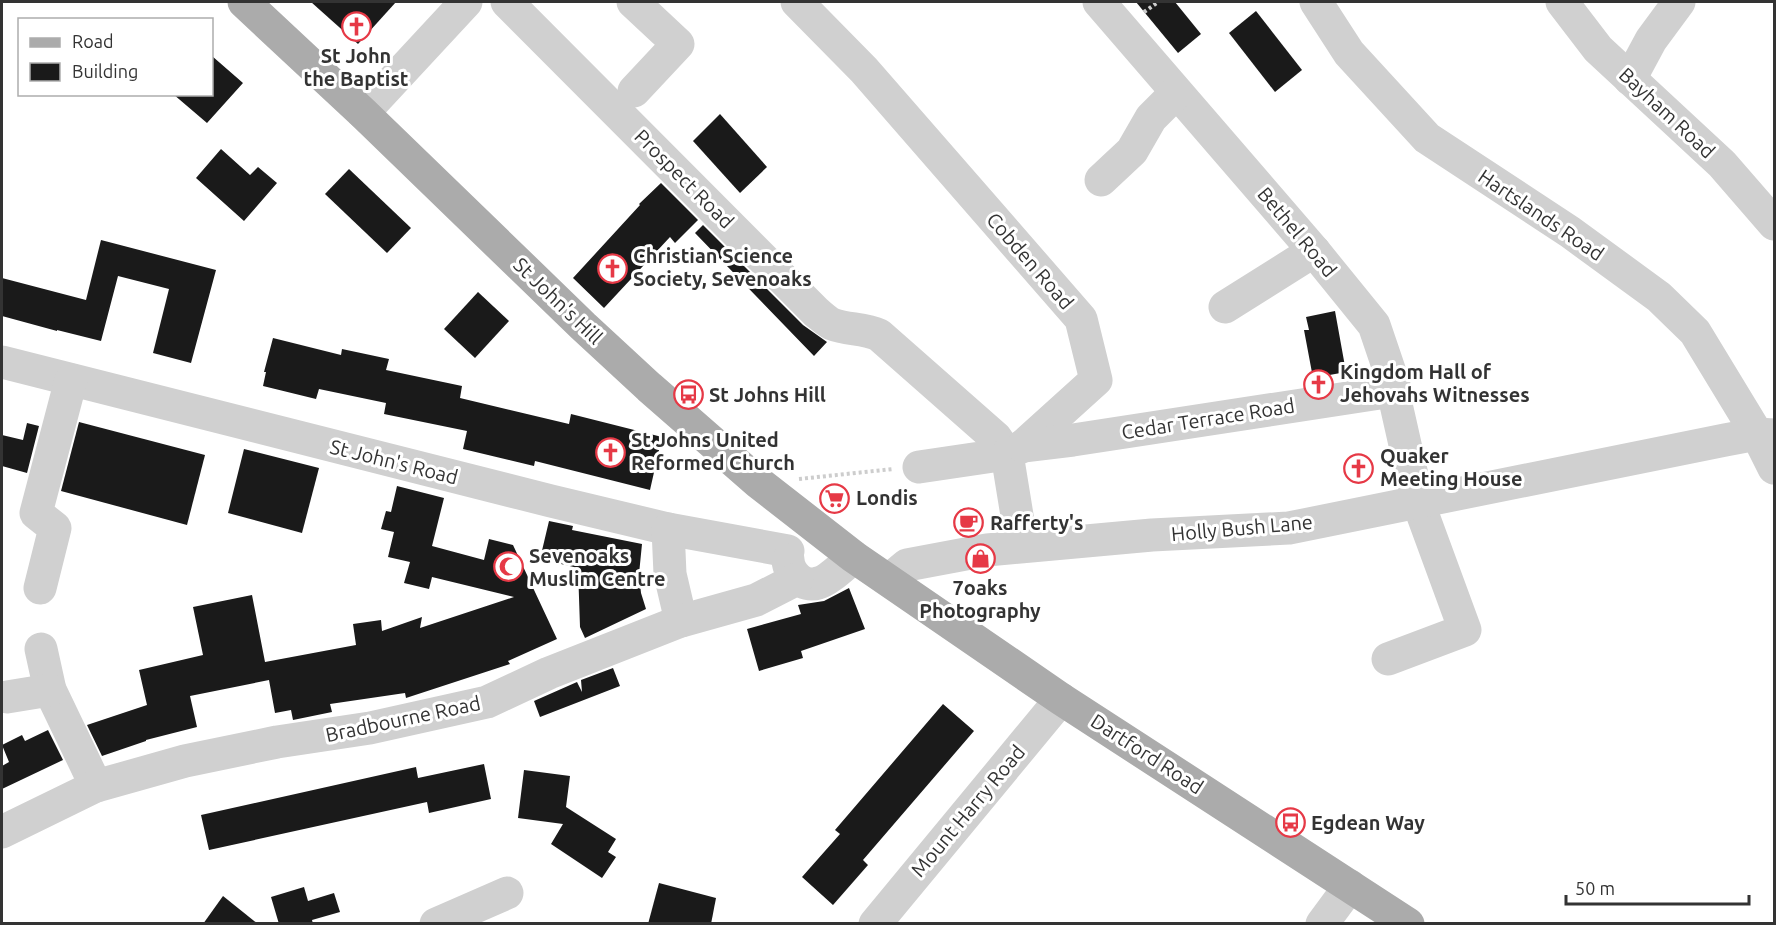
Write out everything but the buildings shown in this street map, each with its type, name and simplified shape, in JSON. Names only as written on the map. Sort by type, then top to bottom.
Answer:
[{"type":"main road","name":"St John's Hill","points":[[244,2],[363,112],[649,387],[759,483],[854,557],[889,580]]},
{"type":"main road","name":"Dartford Road","points":[[889,580],[1061,699],[1408,924]]},
{"type":"street","points":[[363,112],[466,2]]},
{"type":"street","name":"Prospect Road","points":[[507,2],[816,312],[831,323],[851,329],[867,330],[879,335],[996,438],[1015,450]]},
{"type":"street","points":[[633,2],[678,44],[634,91]]},
{"type":"street","name":"Cobden Road","points":[[797,2],[864,70],[1081,319],[1096,380],[1015,450]]},
{"type":"street","name":"Bethel Road","points":[[1099,2],[1314,251],[1374,325],[1394,384],[1393,391],[1418,502],[1465,630],[1388,658]]},
{"type":"street","name":"Hartslands Road","points":[[1316,2],[1349,53],[1427,138],[1570,232],[1659,297],[1695,332],[1766,435],[1774,468]]},
{"type":"street","name":"Bayham Road","points":[[1562,2],[1598,49],[1722,164],[1774,224]]},
{"type":"street","points":[[1630,79],[1651,40],[1679,2]]},
{"type":"street","points":[[1101,180],[1132,151],[1156,111],[1176,93]]},
{"type":"street","points":[[1225,307],[1314,251]]},
{"type":"street","name":"St John's Road","points":[[2,362],[668,529],[792,565],[807,584],[819,584],[854,557]]},
{"type":"street","points":[[40,588],[55,528],[36,513],[71,380]]},
{"type":"street","name":"Cedar Terrace Road","points":[[919,467],[1073,440],[1393,391]]},
{"type":"street","name":"Holly Bush Lane","points":[[889,580],[907,565],[987,550],[1152,535],[1289,528],[1766,435]]},
{"type":"street","points":[[1015,450],[1022,546]]},
{"type":"street","points":[[792,565],[806,518]]},
{"type":"street","points":[[668,529],[670,574],[681,621]]},
{"type":"street","name":"Bradbourne Road","points":[[2,832],[96,786],[185,761],[277,742],[370,728],[487,702],[549,674],[681,621],[756,600],[792,565]]},
{"type":"street","points":[[41,649],[50,690],[96,786]]},
{"type":"street","points":[[8,697],[50,690]]},
{"type":"street","name":"Mount Harry Road","points":[[875,924],[1061,699]]},
{"type":"street","points":[[1322,924],[1350,886]]},
{"type":"street","points":[[436,924],[507,892]]},
{"type":"path","points":[[759,483],[919,467]]},
{"type":"place","name":"St John the Baptist","points":[[356,26]]},
{"type":"place","name":"Christian Science Society, Sevenoaks","points":[[612,268]]},
{"type":"place","name":"Kingdom Hall of Jehovahs Witnesses","points":[[1319,384]]},
{"type":"place","name":"St Johns Hill","points":[[688,395]]},
{"type":"place","name":"St Johns United Reformed Church","points":[[610,452]]},
{"type":"place","name":"Quaker Meeting House","points":[[1359,468]]},
{"type":"place","name":"Londis","points":[[835,498]]},
{"type":"place","name":"Rafferty's","points":[[969,523]]},
{"type":"place","name":"7oaks Photography","points":[[980,558]]},
{"type":"place","name":"Sevenoaks Muslim Centre","points":[[508,567]]},
{"type":"place","name":"Egdean Way","points":[[1290,823]]}]
